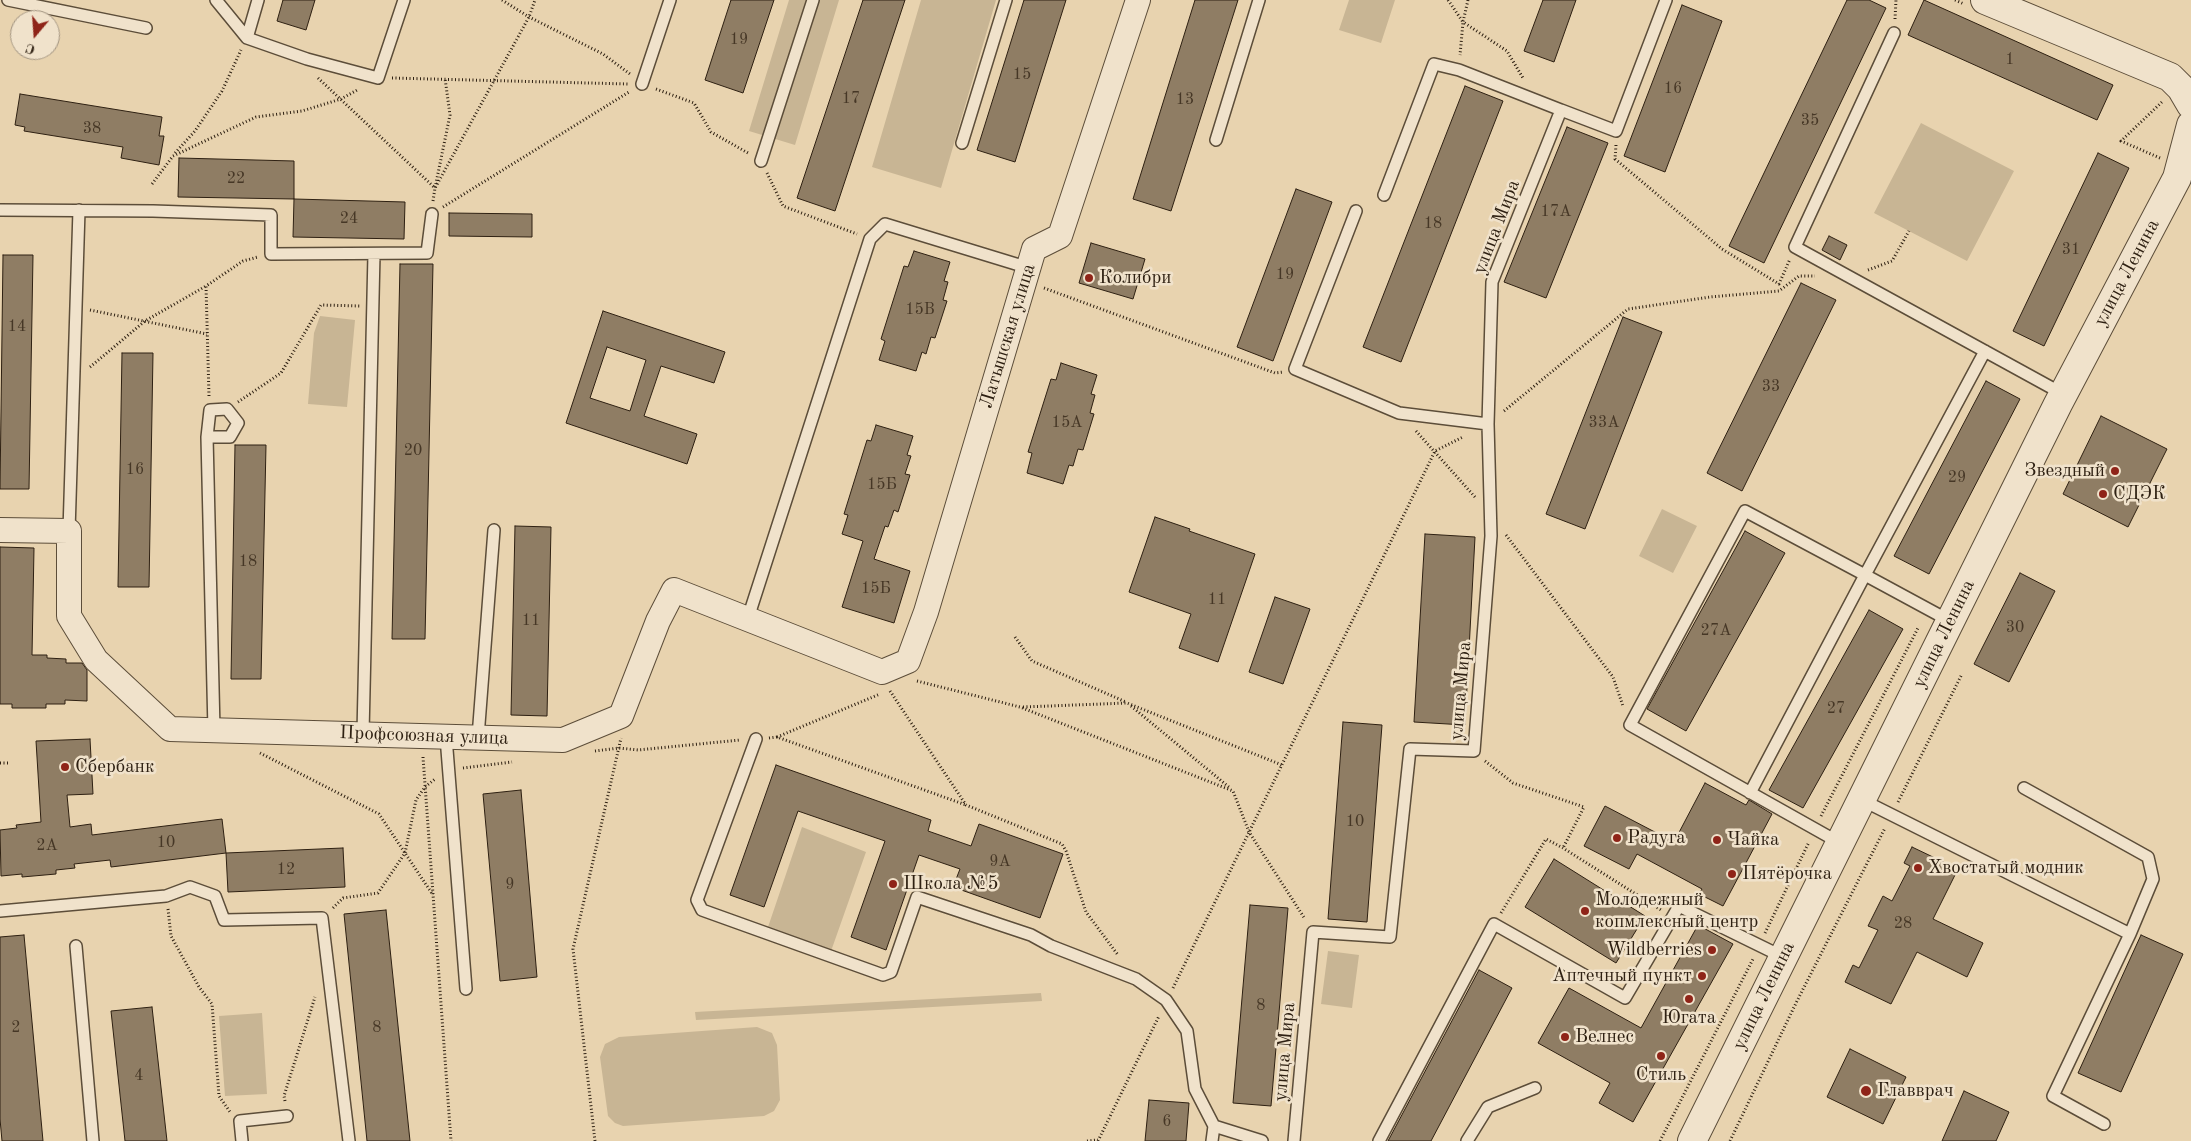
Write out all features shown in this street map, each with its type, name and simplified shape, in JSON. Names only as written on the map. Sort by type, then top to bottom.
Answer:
[{"type":"street","name":"Латышская улица","points":[[882,672],[908,661],[926,612],[1034,249],[1060,236],[1138,0]]},
{"type":"street","points":[[1978,3],[2170,78],[2181,88],[2191,105]]},
{"type":"street","name":"улица Ленина","points":[[1692,1141],[1862,800],[1939,615],[2063,394],[2177,178],[2191,125]]},
{"type":"street","points":[[0,530],[69,531]]},
{"type":"street","name":"Профсоюзная улица","points":[[69,531],[69,616],[96,660],[170,728],[563,740],[621,716],[658,622],[674,590],[882,672]]},
{"type":"lane","points":[[8,0],[146,28]]},
{"type":"lane","points":[[216,0],[246,38],[307,59],[378,78],[404,0]]},
{"type":"lane","points":[[246,38],[258,0]]},
{"type":"lane","points":[[642,84],[670,0]]},
{"type":"lane","points":[[761,161],[812,0]]},
{"type":"lane","points":[[962,143],[1006,0]]},
{"type":"lane","points":[[1216,140],[1259,0]]},
{"type":"lane","points":[[1384,195],[1434,64],[1459,70],[1616,131],[1666,0]]},
{"type":"lane","points":[[1894,33],[1795,247],[2063,394]]},
{"type":"lane","name":"улица Мира","points":[[1294,1141],[1313,932],[1390,937],[1410,749],[1474,751],[1491,536],[1488,424],[1492,282],[1561,110]]},
{"type":"lane","points":[[0,210],[271,215],[271,254],[427,253],[432,214]]},
{"type":"lane","points":[[69,531],[79,210]]},
{"type":"lane","points":[[1356,212],[1296,369],[1399,413],[1488,424]]},
{"type":"lane","points":[[748,618],[870,239],[885,224],[1027,275]]},
{"type":"lane","points":[[363,733],[374,254]]},
{"type":"lane","points":[[1750,793],[1985,351]]},
{"type":"lane","points":[[207,437],[230,437],[238,423],[227,409],[210,410],[207,437],[214,730]]},
{"type":"lane","points":[[1840,843],[1630,725],[1745,511],[1939,615]]},
{"type":"lane","points":[[478,737],[494,530]]},
{"type":"lane","points":[[446,736],[466,989]]},
{"type":"lane","points":[[756,739],[697,900],[702,910],[884,975],[891,972],[917,897],[1031,934],[1051,946],[1136,979],[1166,1000],[1187,1031],[1196,1089],[1214,1126],[1212,1141]]},
{"type":"lane","points":[[2024,788],[2148,856],[2154,879],[2053,1096],[2104,1124]]},
{"type":"lane","points":[[1862,800],[2130,934]]},
{"type":"lane","points":[[0,911],[166,896],[190,887],[215,896],[224,920],[322,918],[349,1141]]},
{"type":"lane","points":[[1379,1141],[1494,924],[1625,998],[1679,906],[1783,957]]},
{"type":"lane","points":[[76,946],[93,1141]]},
{"type":"lane","points":[[1467,1141],[1488,1108],[1535,1088]]},
{"type":"lane","points":[[242,1141],[240,1121],[288,1116]]},
{"type":"lane","points":[[1214,1126],[1262,1141]]},
{"type":"path","points":[[502,0],[529,17],[603,54],[642,84],[694,103],[711,132],[761,161],[783,206],[870,239]]},
{"type":"path","points":[[435,188],[529,17],[534,0]]},
{"type":"path","points":[[1448,0],[1463,22],[1507,51],[1536,100]]},
{"type":"path","points":[[1459,70],[1463,22],[1468,0]]},
{"type":"path","points":[[1955,0],[1978,3]]},
{"type":"path","points":[[152,184],[195,131],[222,91],[246,38]]},
{"type":"path","points":[[307,59],[315,75],[435,188]]},
{"type":"path","points":[[173,156],[256,117],[302,111],[341,99],[378,78],[495,79],[642,84]]},
{"type":"path","points":[[432,214],[435,188],[450,115],[445,78]]},
{"type":"path","points":[[432,214],[642,84]]},
{"type":"path","points":[[2155,97],[2163,102],[2121,141],[2162,159],[2158,168]]},
{"type":"path","points":[[1616,131],[1615,159],[1722,249],[1779,284],[1795,247]]},
{"type":"path","points":[[1087,1141],[1098,1140],[1435,451],[1488,424],[1628,309],[1710,297],[1779,291],[1798,276],[1848,276],[1892,261],[1909,231]]},
{"type":"path","points":[[74,380],[145,321],[206,286],[243,261],[271,254]]},
{"type":"path","points":[[1027,275],[1275,373],[1296,369]]},
{"type":"path","points":[[206,286],[210,410]]},
{"type":"path","points":[[227,409],[282,373],[321,305],[373,306]]},
{"type":"path","points":[[76,307],[207,334]]},
{"type":"path","points":[[1399,413],[1490,514],[1613,677],[1630,725]]},
{"type":"path","points":[[1660,1141],[1815,829],[1939,615]]},
{"type":"path","points":[[1015,637],[1032,661],[1127,703],[1282,765]]},
{"type":"path","points":[[882,672],[1020,707],[1233,791]]},
{"type":"path","points":[[1730,1141],[1796,1002],[1962,674]]},
{"type":"path","points":[[590,752],[619,748],[638,750],[777,737],[889,690],[966,806]]},
{"type":"path","points":[[1020,707],[1127,703],[1233,791],[1249,832],[1313,932]]},
{"type":"path","points":[[595,1141],[573,948],[623,731]]},
{"type":"path","points":[[422,736],[450,1141]]},
{"type":"path","points":[[777,737],[966,806],[1062,844],[1086,912],[1136,979]]},
{"type":"path","points":[[1474,751],[1513,783],[1584,807],[1563,848]]},
{"type":"path","points":[[257,752],[379,814],[433,896]]},
{"type":"path","points":[[322,918],[343,898],[378,893],[405,853],[416,800],[426,787],[448,770],[514,761]]},
{"type":"path","points":[[0,763],[10,763]]},
{"type":"path","points":[[1494,924],[1546,839],[1673,917]]},
{"type":"path","points":[[166,896],[171,936],[199,988],[212,1004],[219,1096],[226,1110],[240,1121]]},
{"type":"path","points":[[288,1116],[284,1096],[316,995]]},
{"type":"shaded area","points":[[789,0],[839,0],[795,145],[749,131]]},
{"type":"shaded area","points":[[921,0],[996,0],[941,188],[872,167]]},
{"type":"shaded area","points":[[1349,0],[1395,0],[1381,43],[1339,30]]},
{"type":"shaded area","points":[[1921,123],[2014,171],[1967,261],[1874,213]]},
{"type":"shaded area","points":[[320,316],[355,320],[347,407],[308,404],[314,333]]},
{"type":"shaded area","points":[[1662,509],[1697,526],[1673,573],[1639,556]]},
{"type":"shaded area","points":[[802,827],[866,852],[830,954],[767,930]]},
{"type":"shaded area","points":[[1328,951],[1359,955],[1352,1008],[1321,1004]]},
{"type":"shaded area","points":[[1041,993],[1042,1001],[696,1020],[695,1012]]},
{"type":"shaded area","points":[[262,1013],[267,1094],[225,1096],[219,1016]]},
{"type":"shaded area","points":[[757,1027],[772,1033],[777,1045],[780,1100],[774,1111],[764,1116],[623,1126],[615,1123],[608,1116],[600,1057],[605,1044],[619,1037]]},
{"type":"building","points":[[283,0],[315,0],[306,30],[277,21]]},
{"type":"building","points":[[731,0],[774,0],[743,93],[705,80]]},
{"type":"building","points":[[863,0],[905,0],[835,211],[797,198]]},
{"type":"building","points":[[1024,0],[1066,0],[1015,162],[977,150]]},
{"type":"building","points":[[1195,0],[1238,0],[1171,211],[1133,199]]},
{"type":"building","points":[[1543,0],[1576,0],[1554,62],[1524,51]]},
{"type":"building","points":[[1847,0],[1869,0],[1886,8],[1764,263],[1729,246]]},
{"type":"building","points":[[1924,0],[2113,85],[2097,120],[1908,35]]},
{"type":"building","points":[[1682,5],[1722,21],[1665,172],[1624,156]]},
{"type":"building","points":[[1465,86],[1503,101],[1401,362],[1363,347]]},
{"type":"building","points":[[20,94],[162,117],[159,136],[164,136],[159,165],[121,158],[123,147],[24,131],[25,127],[15,125]]},
{"type":"building","points":[[1567,127],[1608,143],[1546,298],[1504,282]]},
{"type":"building","points":[[2098,153],[2129,168],[2044,346],[2013,331]]},
{"type":"building","points":[[179,158],[294,161],[294,199],[178,197]]},
{"type":"building","points":[[1296,189],[1332,202],[1273,361],[1237,347]]},
{"type":"building","points":[[294,199],[405,202],[404,239],[293,237]]},
{"type":"building","points":[[449,213],[532,214],[532,237],[449,236]]},
{"type":"building","points":[[1829,236],[1847,245],[1840,260],[1822,250]]},
{"type":"building","points":[[1091,243],[1145,259],[1133,299],[1079,283]]},
{"type":"building","points":[[914,251],[950,262],[944,281],[948,282],[943,300],[947,301],[935,338],[931,337],[926,354],[922,352],[916,371],[879,360],[885,341],[881,339],[904,266],[908,267]]},
{"type":"building","points":[[3,255],[33,255],[29,489],[0,489]]},
{"type":"building","points":[[400,264],[433,264],[425,639],[392,639]]},
{"type":"building","points":[[1801,283],[1836,300],[1742,491],[1707,473]]},
{"type":"building","points":[[603,311],[725,352],[714,383],[661,366],[644,416],[697,434],[687,464],[566,423]],"holes":[[[607,347],[646,360],[630,411],[590,398]]]},
{"type":"building","points":[[1623,317],[1662,332],[1585,529],[1546,514]]},
{"type":"building","points":[[122,353],[153,353],[149,587],[118,587]]},
{"type":"building","points":[[1061,363],[1097,375],[1091,394],[1095,395],[1090,413],[1094,414],[1083,450],[1078,449],[1073,466],[1069,465],[1063,484],[1027,473],[1032,453],[1028,452],[1051,379],[1056,380]]},
{"type":"building","points":[[1986,381],[2020,399],[1929,574],[1894,556]]},
{"type":"building","name":"Звездный","points":[[2101,416],[2167,449],[2128,527],[2063,494]]},
{"type":"building","points":[[876,425],[913,436],[907,455],[911,456],[905,474],[910,475],[898,512],[894,510],[888,527],[885,526],[874,559],[910,571],[894,623],[842,607],[863,541],[842,534],[848,515],[844,514],[867,440],[871,441]]},
{"type":"building","points":[[235,445],[266,445],[261,679],[231,679]]},
{"type":"building","points":[[1155,517],[1255,554],[1218,662],[1179,648],[1191,614],[1129,592]]},
{"type":"building","points":[[515,526],[551,527],[547,716],[511,715]]},
{"type":"building","points":[[1745,531],[1785,553],[1686,731],[1647,709]]},
{"type":"building","points":[[1425,534],[1475,537],[1465,725],[1414,722]]},
{"type":"building","points":[[0,547],[34,548],[32,655],[47,655],[47,658],[66,659],[66,663],[82,663],[87,670],[87,701],[65,700],[65,704],[46,704],[46,708],[12,708],[12,704],[0,704]]},
{"type":"building","points":[[2020,573],[2055,591],[2009,682],[1974,664]]},
{"type":"building","points":[[1275,597],[1310,609],[1283,684],[1249,672]]},
{"type":"building","points":[[1869,610],[1903,629],[1803,808],[1769,790]]},
{"type":"building","points":[[1343,722],[1382,725],[1367,922],[1328,919]]},
{"type":"building","points":[[90,739],[93,794],[67,795],[70,827],[91,824],[92,835],[222,819],[226,853],[111,867],[110,860],[74,864],[75,868],[56,870],[56,874],[22,877],[22,874],[1,876],[0,830],[17,828],[16,825],[41,822],[36,741]]},
{"type":"building","points":[[776,765],[931,820],[928,831],[971,846],[979,824],[1063,854],[1040,918],[953,887],[960,869],[919,855],[886,950],[851,937],[885,841],[798,811],[764,907],[730,895]]},
{"type":"building","name":"Чайка","points":[[1705,783],[1746,805],[1749,800],[1772,814],[1723,906],[1699,894],[1702,889],[1637,854],[1629,869],[1584,846],[1605,806],[1674,842]]},
{"type":"building","points":[[521,790],[537,977],[500,981],[483,794]]},
{"type":"building","points":[[1912,847],[1958,869],[1933,919],[1983,943],[1967,977],[1917,952],[1891,1004],[1845,982],[1853,965],[1859,968],[1878,930],[1868,926],[1883,896],[1892,901],[1910,866],[1904,863]]},
{"type":"building","points":[[343,848],[345,887],[228,892],[226,853]]},
{"type":"building","name":"Молодежный копмлексный центр","points":[[1554,859],[1645,916],[1616,963],[1525,907]]},
{"type":"building","points":[[1250,905],[1288,908],[1271,1106],[1233,1103]]},
{"type":"building","points":[[386,910],[410,1141],[367,1141],[344,914]]},
{"type":"building","points":[[1698,925],[1733,944],[1633,1122],[1599,1103],[1610,1083],[1538,1043],[1569,988],[1641,1028]]},
{"type":"building","points":[[24,935],[43,1141],[2,1141],[0,1119],[0,937]]},
{"type":"building","points":[[2141,935],[2183,954],[2121,1092],[2078,1073]]},
{"type":"building","points":[[1479,970],[1512,988],[1431,1141],[1388,1141]]},
{"type":"building","points":[[152,1007],[167,1141],[125,1141],[111,1011]]},
{"type":"building","points":[[1850,1049],[1906,1077],[1883,1124],[1827,1097]]},
{"type":"building","points":[[1964,1091],[2009,1112],[1996,1141],[1942,1141]]},
{"type":"building","points":[[1149,1100],[1189,1103],[1186,1141],[1145,1141]]},
{"type":"place","name":"Колибри","points":[[1089,278]]},
{"type":"place","name":"Звездный","points":[[2115,471]]},
{"type":"place","name":"СДЭК","points":[[2103,494]]},
{"type":"place","name":"Сбербанк","points":[[65,767]]},
{"type":"place","name":"Радуга","points":[[1617,838]]},
{"type":"place","name":"Чайка","points":[[1717,840]]},
{"type":"place","name":"Хвостатый модник","points":[[1918,868]]},
{"type":"place","name":"Пятёрочка","points":[[1732,874]]},
{"type":"place","name":"Школа №5","points":[[893,884]]},
{"type":"place","name":"Молодежный копмлексный центр","points":[[1585,911]]},
{"type":"place","name":"Wildberries","points":[[1712,950]]},
{"type":"place","name":"Аптечный пункт","points":[[1702,976]]},
{"type":"place","name":"Югата","points":[[1689,999]]},
{"type":"place","name":"Велнес","points":[[1565,1037]]},
{"type":"place","name":"Стиль","points":[[1661,1056]]},
{"type":"place","name":"Главврач","points":[[1866,1091]]}]
